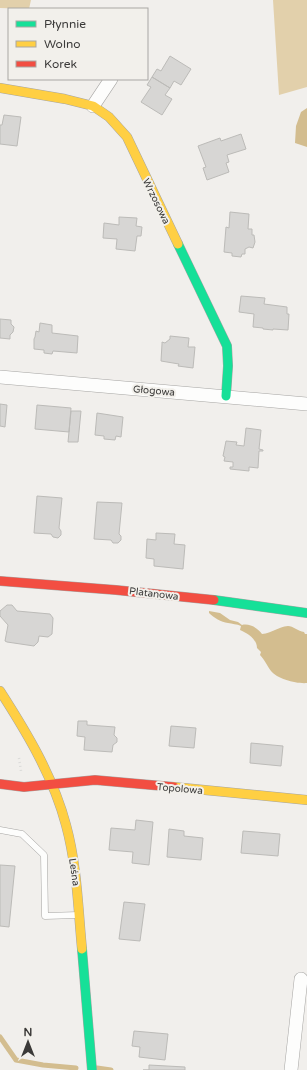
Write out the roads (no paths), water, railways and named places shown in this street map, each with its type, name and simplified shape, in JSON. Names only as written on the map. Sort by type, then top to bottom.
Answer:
[{"type":"street","points":[[93,106],[110,80]]},
{"type":"street","name":"Wrzosowa","points":[[0,88],[65,99],[93,106],[109,117],[127,137],[227,346],[228,366],[226,396]]},
{"type":"street","name":"Głogowa","points":[[0,377],[307,404]]},
{"type":"street","name":"Platanowa","points":[[0,581],[116,589],[273,607],[307,613]]},
{"type":"street","name":"Leśna","points":[[0,691],[31,741],[52,785],[61,808],[69,838],[76,880],[92,1070]]},
{"type":"street","name":"Topolowa","points":[[0,784],[24,786],[52,785],[95,780],[307,800]]},
{"type":"street","points":[[291,1070],[301,979]]},
{"type":"lane","points":[[0,830],[22,834],[44,855],[45,916],[79,915]]},
{"type":"waterway","points":[[0,1037],[16,1060],[43,1065],[76,1068]]},
{"type":"waterway","points":[[97,1068],[111,1070]]}]
